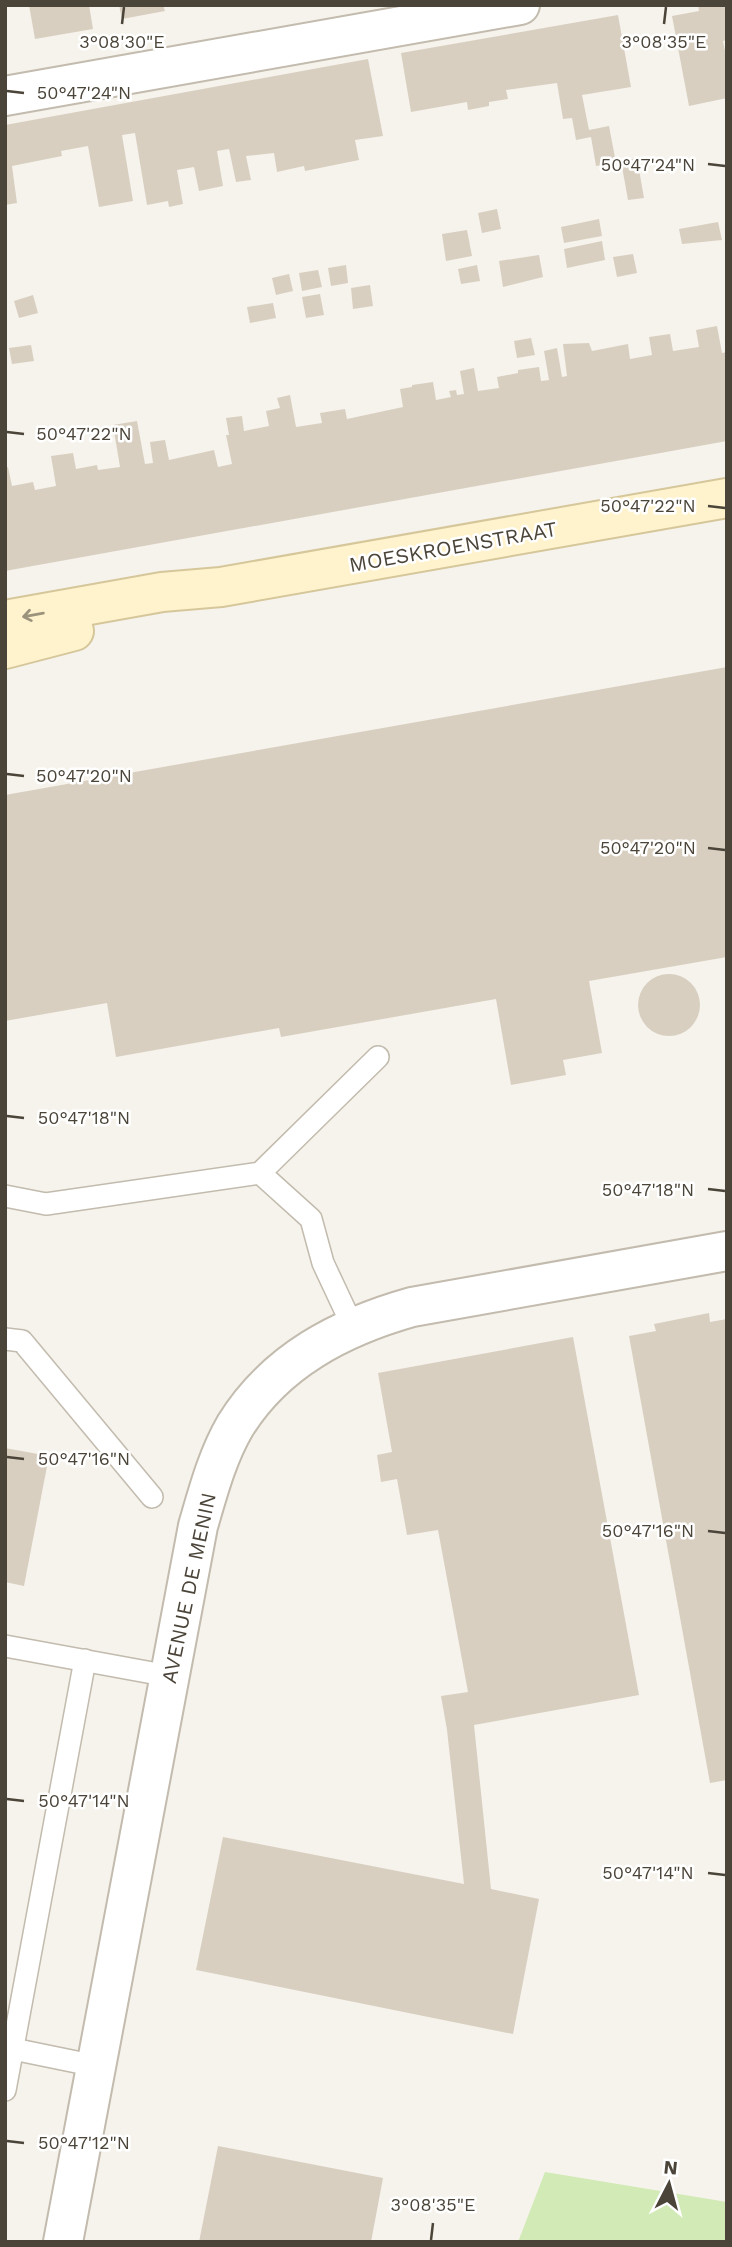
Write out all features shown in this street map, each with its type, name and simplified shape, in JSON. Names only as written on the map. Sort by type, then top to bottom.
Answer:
[{"type":"main road","name":"MOESKROENSTRAAT","points":[[5,620],[162,592],[221,587],[727,498]]},
{"type":"main road","name":"MOESKROENSTRAAT","points":[[5,649],[164,609],[221,587]]},
{"type":"street","points":[[5,96],[520,5]]},
{"type":"street","name":"AVENUE DE MENIN","points":[[62,2242],[198,1526],[220,1457],[235,1427],[270,1383],[294,1361],[320,1343],[353,1327],[412,1307],[727,1251]]},
{"type":"lane","points":[[5,1196],[46,1204],[260,1173],[378,1057]]},
{"type":"lane","points":[[260,1173],[311,1219],[323,1263],[353,1327]]},
{"type":"lane","points":[[5,1339],[22,1341],[152,1497]]},
{"type":"lane","points":[[5,1646],[169,1676]]},
{"type":"lane","points":[[5,2090],[85,1660]]},
{"type":"lane","points":[[13,2049],[96,2066]]},
{"type":"green space","points":[[545,2172],[727,2202],[727,2242],[518,2242]]},
{"type":"building","points":[[29,5],[89,5],[93,29],[35,39]]},
{"type":"building","points":[[119,5],[163,5],[165,11],[122,19]]},
{"type":"building","points":[[698,5],[727,5],[727,40],[723,41],[727,60],[727,98],[689,106],[672,16],[699,11]]},
{"type":"building","points":[[618,15],[631,87],[582,95],[589,130],[609,126],[616,163],[596,166],[591,137],[576,140],[572,118],[563,119],[557,83],[506,90],[508,99],[489,102],[489,106],[468,110],[467,102],[411,112],[401,53]]},
{"type":"building","points":[[368,59],[383,136],[355,140],[359,160],[305,171],[304,166],[277,172],[274,153],[246,156],[251,180],[236,182],[229,149],[217,151],[223,186],[199,191],[194,167],[177,170],[183,204],[169,207],[168,201],[147,205],[135,133],[122,135],[133,201],[99,207],[88,146],[61,151],[62,156],[12,166],[17,203],[5,205],[5,125]]},
{"type":"building","points":[[637,158],[644,198],[628,200],[621,161]]},
{"type":"building","points":[[497,209],[501,229],[482,233],[478,213]]},
{"type":"building","points":[[599,219],[602,236],[564,243],[561,227]]},
{"type":"building","points":[[718,222],[722,240],[682,244],[679,229]]},
{"type":"building","points":[[467,230],[472,256],[446,261],[442,234]]},
{"type":"building","points":[[602,241],[605,260],[567,268],[564,249]]},
{"type":"building","points":[[633,254],[637,273],[617,277],[613,257]]},
{"type":"building","points":[[539,255],[543,277],[503,287],[499,261]]},
{"type":"building","points":[[346,265],[348,283],[331,286],[328,268]]},
{"type":"building","points":[[477,265],[480,281],[461,284],[458,269]]},
{"type":"building","points":[[318,270],[322,287],[302,291],[299,273]]},
{"type":"building","points":[[289,274],[293,291],[276,295],[272,278]]},
{"type":"building","points":[[370,285],[373,306],[353,309],[351,288]]},
{"type":"building","points":[[320,294],[324,315],[306,318],[302,297]]},
{"type":"building","points":[[33,295],[38,313],[19,318],[14,301]]},
{"type":"building","points":[[273,303],[276,318],[250,323],[247,307]]},
{"type":"building","points":[[717,326],[722,353],[727,352],[727,441],[5,571],[5,468],[8,467],[12,486],[33,482],[35,490],[56,486],[51,456],[73,453],[76,469],[97,465],[98,470],[120,467],[113,425],[137,421],[145,464],[153,463],[150,442],[165,440],[169,460],[214,450],[218,467],[232,464],[226,435],[229,435],[226,418],[242,416],[244,431],[269,426],[266,411],[280,408],[277,398],[290,395],[296,427],[322,423],[320,413],[345,409],[347,419],[403,407],[400,389],[412,385],[433,382],[436,400],[451,397],[449,391],[456,390],[457,395],[464,394],[460,371],[474,368],[478,391],[499,388],[497,377],[518,373],[518,370],[539,367],[541,381],[549,380],[544,351],[557,348],[562,377],[567,376],[563,344],[589,343],[592,351],[628,344],[630,359],[652,355],[649,337],[670,334],[673,351],[699,347],[696,330]]},
{"type":"building","points":[[531,338],[535,355],[517,358],[514,341]]},
{"type":"building","points":[[31,345],[34,361],[12,364],[9,348]]},
{"type":"building","points":[[727,667],[727,957],[589,981],[602,1053],[563,1060],[566,1075],[511,1085],[496,999],[281,1037],[279,1028],[116,1057],[107,1003],[5,1021],[5,795]]},
{"type":"building","points":[[663,974],[675,974],[691,983],[698,993],[698,1017],[691,1027],[675,1036],[663,1036],[652,1031],[643,1022],[638,1011],[638,999],[643,988],[652,979]]},
{"type":"building","points":[[709,1313],[710,1322],[727,1319],[727,1780],[710,1783],[629,1336],[656,1331],[654,1324]]},
{"type":"building","points":[[573,1337],[639,1695],[474,1725],[491,1889],[539,1899],[513,2034],[196,1970],[223,1837],[464,1884],[441,1696],[468,1692],[438,1530],[407,1535],[397,1479],[381,1482],[377,1455],[392,1452],[378,1373]]},
{"type":"building","points":[[5,1448],[49,1456],[24,1586],[5,1582]]},
{"type":"building","points":[[218,2146],[383,2178],[371,2242],[199,2242]]}]
